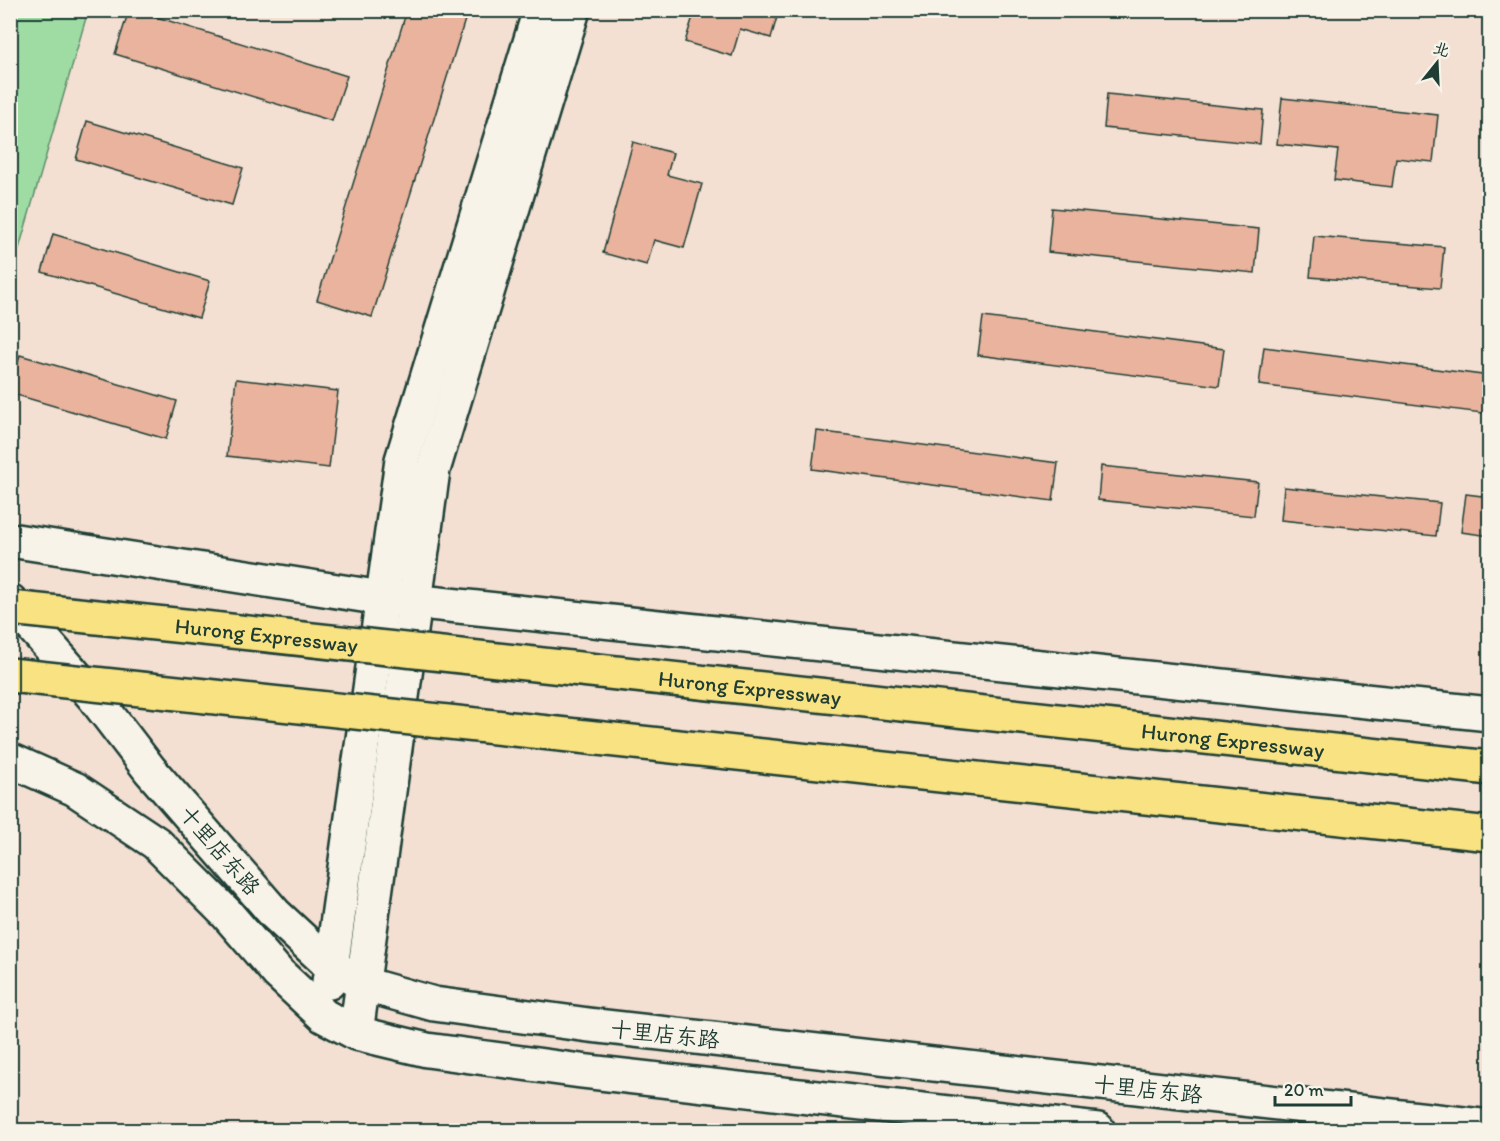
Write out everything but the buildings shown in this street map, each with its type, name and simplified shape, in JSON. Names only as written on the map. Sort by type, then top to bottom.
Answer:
[{"type":"highway","name":"Hurong Expressway","points":[[10,608],[1490,768]]},
{"type":"highway","points":[[10,675],[1490,834]]},
{"type":"street","points":[[324,1016],[402,460],[540,10]]},
{"type":"street","points":[[356,1033],[433,470],[573,10]]},
{"type":"street","points":[[10,540],[415,602],[1490,714]]},
{"type":"street","name":"十里店东路","points":[[10,601],[94,697],[150,770],[275,914],[331,966],[363,984],[434,1004],[589,1025],[1490,1127]]},
{"type":"street","name":"十里店东路","points":[[10,760],[75,789],[156,843],[227,914],[278,973],[324,1016],[356,1033],[427,1050],[581,1071],[1098,1131]]},
{"type":"green space","points":[[10,11],[88,11],[11,276]]}]
